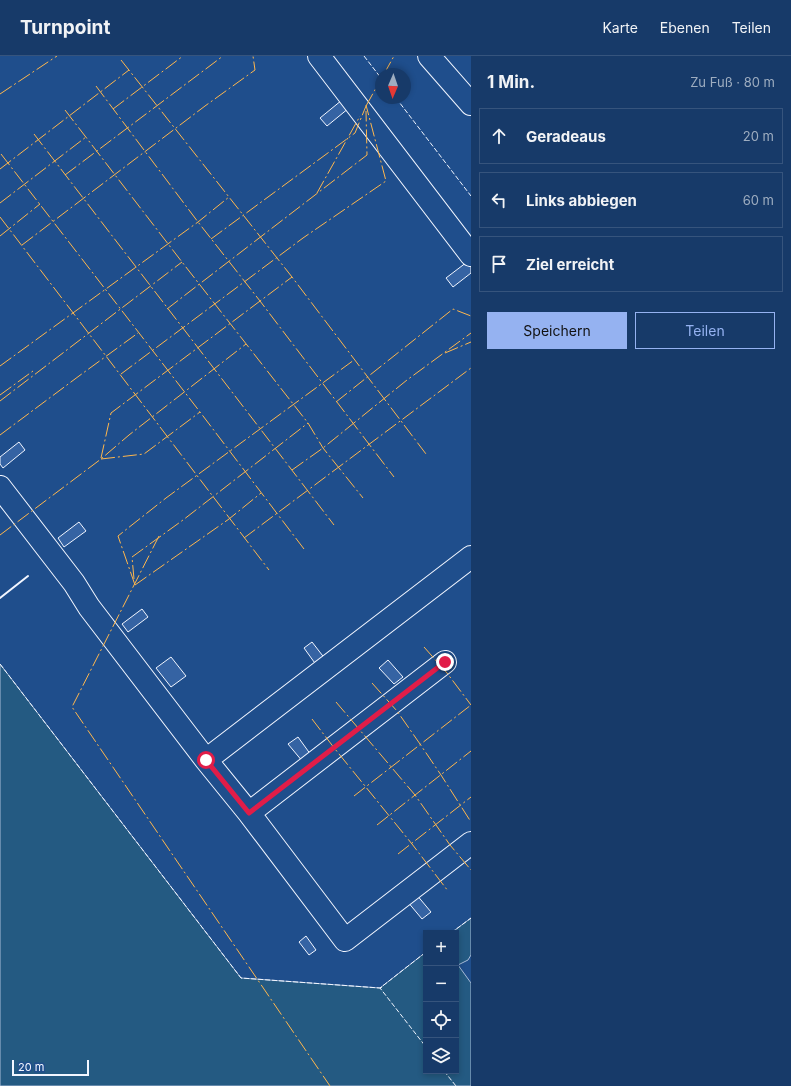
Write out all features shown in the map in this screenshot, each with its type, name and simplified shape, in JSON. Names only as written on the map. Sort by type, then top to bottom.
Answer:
[{"type":"lane","points":[[319,56],[471,255]]},
{"type":"lane","points":[[441,60],[471,104]]},
{"type":"lane","points":[[0,487],[74,583],[94,613],[345,940],[471,843]]},
{"type":"lane","points":[[206,760],[471,557]]},
{"type":"lane","points":[[249,813],[445,662]]},
{"type":"shaded area","points":[[0,664],[241,978],[380,988],[423,954],[423,1074],[459,1074],[459,966],[471,983],[471,1086],[0,1086]]},
{"type":"shaded area","points":[[471,918],[471,955],[468,960],[459,964],[459,930],[455,930]]},
{"type":"building","points":[[342,100],[349,108],[327,126],[320,118]]},
{"type":"building","points":[[467,262],[471,266],[471,273],[453,287],[446,278]]},
{"type":"building","points":[[19,442],[25,450],[3,468],[0,464],[0,457]]},
{"type":"building","points":[[79,522],[86,531],[64,547],[58,538]]},
{"type":"building","points":[[142,609],[148,617],[128,632],[122,624]]},
{"type":"building","points":[[312,642],[326,660],[317,666],[304,648]]},
{"type":"building","points":[[171,657],[186,676],[171,687],[156,668]]},
{"type":"building","points":[[388,660],[403,677],[394,684],[379,668]]},
{"type":"building","points":[[298,737],[311,755],[303,762],[288,744]]},
{"type":"building","points":[[416,894],[431,912],[422,919],[407,901]]},
{"type":"building","points":[[306,936],[316,950],[309,955],[299,942]]},
{"type":"fence","points":[[364,56],[375,70]]},
{"type":"fence","points":[[401,104],[471,196]]},
{"type":"fence","points":[[0,664],[241,978],[380,988],[423,954]]},
{"type":"fence","points":[[455,930],[471,918]]},
{"type":"fence","points":[[382,987],[380,988],[423,1043]]},
{"type":"fence","points":[[446,1074],[456,1086]]},
{"type":"wall","points":[[0,598],[28,576]]},
{"type":"power","points":[[0,94],[57,56]]},
{"type":"power","points":[[113,109],[183,56]]},
{"type":"power","points":[[65,175],[223,56]]},
{"type":"power","points":[[22,245],[205,106],[255,70],[253,56]]},
{"type":"power","points":[[387,68],[394,56]]},
{"type":"power","points":[[121,60],[292,277],[426,454]]},
{"type":"power","points":[[0,169],[129,70]]},
{"type":"power","points":[[96,86],[198,222],[394,477]]},
{"type":"power","points":[[366,106],[375,90]]},
{"type":"power","points":[[121,374],[303,238],[386,181],[366,105]]},
{"type":"power","points":[[211,239],[355,133],[366,106]]},
{"type":"power","points":[[65,110],[308,423],[323,448],[363,498]]},
{"type":"power","points":[[167,309],[367,155],[366,111]]},
{"type":"power","points":[[317,193],[360,116]]},
{"type":"power","points":[[34,134],[334,525]]},
{"type":"power","points":[[0,203],[86,137]]},
{"type":"power","points":[[1,154],[304,549]]},
{"type":"power","points":[[0,366],[198,222],[229,197]]},
{"type":"power","points":[[0,236],[40,204]]},
{"type":"power","points":[[0,217],[269,570]]},
{"type":"power","points":[[0,401],[182,262]]},
{"type":"power","points":[[101,458],[111,413],[292,277]]},
{"type":"power","points":[[336,402],[453,309],[471,316]]},
{"type":"power","points":[[0,435],[138,333]]},
{"type":"power","points":[[292,470],[323,448],[407,380],[471,333]]},
{"type":"power","points":[[445,353],[471,342]]},
{"type":"power","points":[[0,535],[101,459],[129,435],[246,344]]},
{"type":"power","points":[[135,585],[118,536],[166,498],[354,360]]},
{"type":"power","points":[[244,538],[471,368]]},
{"type":"power","points":[[0,395],[33,371]]},
{"type":"power","points":[[101,459],[144,454],[200,412]]},
{"type":"power","points":[[134,579],[132,557],[183,520],[308,423]]},
{"type":"power","points":[[135,585],[229,519],[261,493]]},
{"type":"power","points":[[159,536],[72,707],[330,1086]]},
{"type":"power","points":[[424,647],[447,673],[471,705]]},
{"type":"power","points":[[372,683],[397,711],[471,822]]},
{"type":"power","points":[[336,702],[415,795],[450,845],[471,870]]},
{"type":"power","points":[[354,796],[471,705]]},
{"type":"power","points":[[312,719],[448,891]]},
{"type":"power","points":[[377,825],[471,751]]},
{"type":"power","points":[[398,854],[471,797]]},
{"type":"route","points":[[206,760],[249,813],[445,662]]}]
